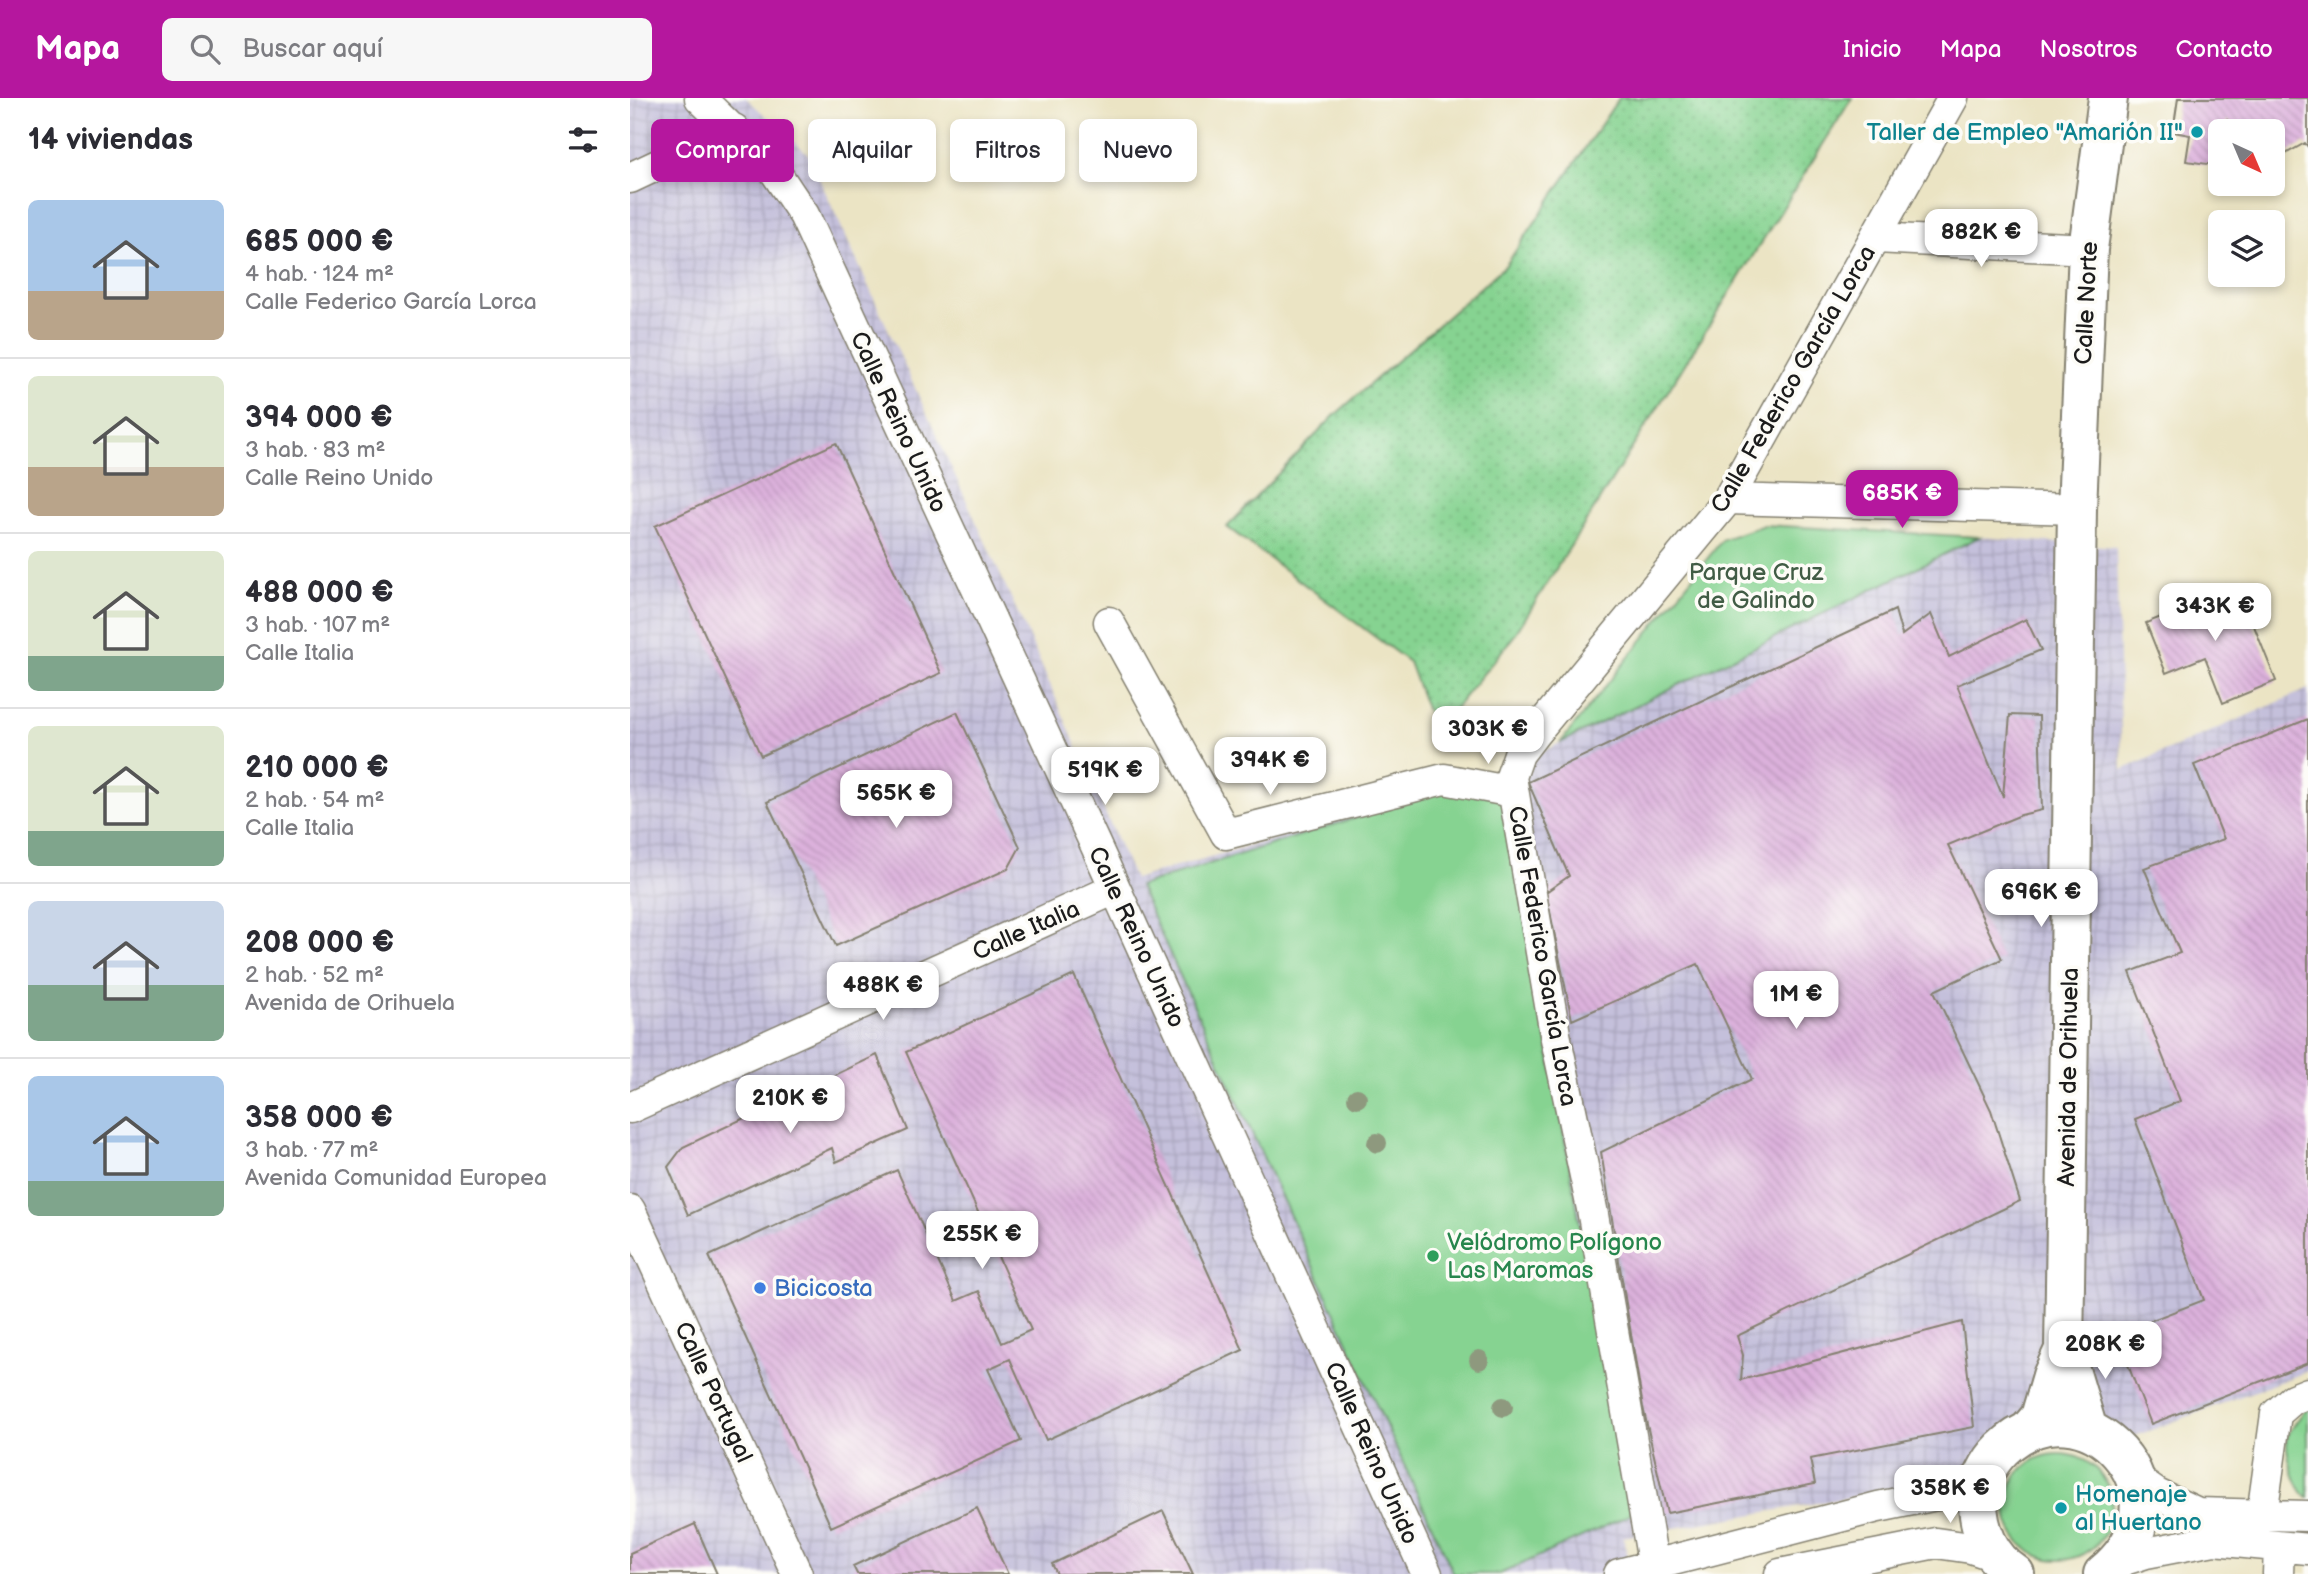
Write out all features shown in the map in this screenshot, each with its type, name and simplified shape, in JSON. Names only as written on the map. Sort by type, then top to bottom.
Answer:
[{"type":"main road","name":"Calle Norte","points":[[2077,509],[2088,249],[2108,98]]},
{"type":"main road","name":"Avenida de Orihuela","points":[[2077,509],[2064,1350],[2088,1430]]},
{"type":"main road","name":"Avenida de Orihuela","points":[[2028,1431],[2040,1417],[2052,1376],[2064,1350]]},
{"type":"main road","points":[[2005,1565],[1984,1537],[1978,1515],[1979,1493],[1985,1472],[1996,1455],[2011,1441],[2028,1431],[2058,1424],[2088,1430],[2108,1441],[2125,1458],[2137,1480],[2140,1509],[2134,1537],[2111,1568]]},
{"type":"street","name":"Calle Reino Unido","points":[[700,98],[723,119]]},
{"type":"street","name":"Calle Federico García Lorca","points":[[1655,1569],[1592,1209],[1555,1034],[1511,777],[1519,754],[1728,499],[1953,98]]},
{"type":"street","points":[[630,178],[651,168]]},
{"type":"street","name":"Calle Reino Unido","points":[[782,182],[804,215],[1427,1574]]},
{"type":"street","points":[[1876,238],[2088,249]]},
{"type":"street","points":[[1728,499],[2077,509]]},
{"type":"street","points":[[1109,622],[1226,834],[1444,779],[1513,792]]},
{"type":"street","name":"Calle Italia","points":[[630,1108],[1115,889]]},
{"type":"street","name":"Calle Portugal","points":[[630,1210],[797,1574]]},
{"type":"street","points":[[2262,1515],[2276,1414],[2293,1399],[2308,1393]]},
{"type":"street","points":[[1619,1574],[1655,1569],[1878,1507],[1961,1490],[1985,1472]]},
{"type":"street","points":[[2137,1480],[2157,1494],[2198,1513],[2308,1516]]},
{"type":"street","points":[[2111,1568],[2146,1553],[2214,1540],[2289,1557]]},
{"type":"street","points":[[1780,1574],[1936,1543],[1971,1548],[2005,1565]]},
{"type":"shaded area","points":[[630,98],[746,98],[769,119],[651,119],[651,182],[794,182],[794,141],[808,154],[808,182],[821,182],[1034,648],[1134,879],[1499,773],[1979,537],[2116,547],[2122,770],[2308,689],[2308,1371],[2130,1438],[2089,1415],[1967,1477],[1623,1537],[1632,1574],[630,1574]]},
{"type":"green space","points":[[1619,98],[1852,98],[1514,636],[1435,733],[1409,662],[1227,527],[1335,415],[1506,265]]},
{"type":"green space","name":"Parque Cruz de Galindo","points":[[1764,525],[1979,537],[1560,743],[1723,539]]},
{"type":"green space","points":[[1499,773],[1632,1514],[1500,1574],[1454,1574],[1139,886]]},
{"type":"green space","points":[[2308,1409],[2308,1498],[2295,1478],[2287,1441],[2291,1429]]},
{"type":"green space","points":[[2059,1454],[2079,1458],[2096,1470],[2108,1487],[2112,1507],[2108,1527],[2096,1544],[2079,1556],[2059,1560],[2039,1556],[2022,1544],[2010,1527],[2006,1507],[2010,1487],[2022,1470],[2039,1458]]},
{"type":"building","points":[[2178,98],[2308,98],[2308,147],[2305,143],[2286,154],[2286,119],[2208,119],[2208,164],[2186,161],[2190,135],[2173,132]]},
{"type":"building","points":[[836,443],[941,673],[761,756],[655,526]]},
{"type":"building","points":[[2238,586],[2276,681],[2223,703],[2205,657],[2166,673],[2146,623]]},
{"type":"building","points":[[1895,610],[1902,635],[1931,614],[1949,657],[2026,619],[2041,650],[1957,685],[2003,797],[2010,715],[2039,716],[2042,810],[2021,815],[1948,845],[2002,959],[1934,991],[1991,1110],[2020,1201],[1737,1336],[1743,1355],[1741,1380],[1962,1322],[1974,1427],[1810,1459],[1815,1484],[1667,1513],[1643,1407],[1601,1152],[1752,1079],[1698,964],[1572,1020],[1546,892],[1569,876],[1528,782]]},
{"type":"building","points":[[957,712],[1020,847],[1008,869],[836,946],[767,802]]},
{"type":"building","points":[[2308,719],[2308,1363],[2151,1424],[2116,1334],[2204,1300],[2135,1119],[2180,1101],[2130,972],[2180,953],[2144,868],[2224,839],[2194,765]]},
{"type":"building","points":[[1074,975],[1243,1350],[1046,1440],[1010,1359],[988,1369],[1021,1441],[831,1527],[709,1256],[897,1170],[956,1301],[979,1291],[1002,1343],[1031,1330],[906,1052]]},
{"type":"building","points":[[877,1055],[908,1130],[836,1162],[832,1148],[688,1215],[668,1167],[683,1147]]},
{"type":"building","points":[[977,1508],[1008,1574],[857,1574],[853,1566]]},
{"type":"building","points":[[1163,1511],[1193,1574],[1057,1574],[1052,1564]]},
{"type":"building","points":[[695,1524],[717,1574],[630,1574],[630,1553]]},
{"type":"place","name":"Taller de Empleo \"Amarión II\"","points":[[2197,132]]},
{"type":"place","name":"Velódromo Polígono Las Maromas","points":[[1433,1256]]},
{"type":"place","name":"Bicicosta","points":[[760,1288]]},
{"type":"place","name":"Homenaje al Huertano","points":[[2061,1508]]}]
